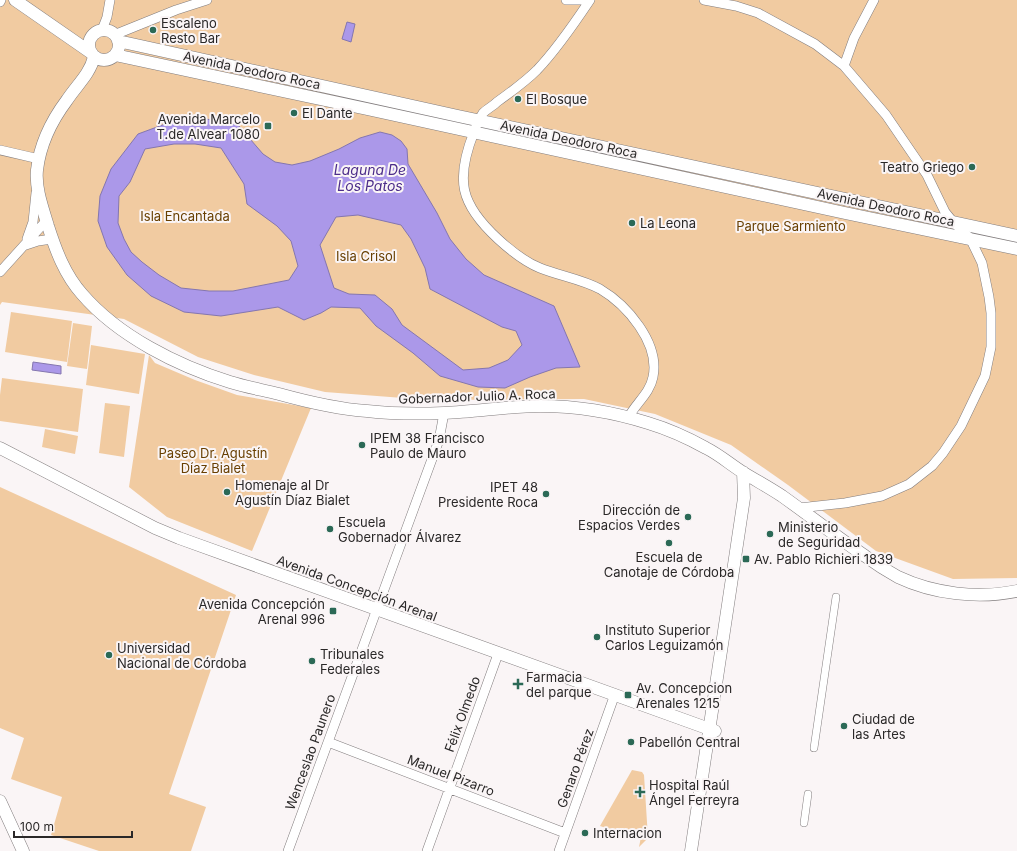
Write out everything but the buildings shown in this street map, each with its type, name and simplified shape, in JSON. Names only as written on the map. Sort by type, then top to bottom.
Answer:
[{"type":"main road","points":[[15,0],[98,60],[107,60],[115,55],[118,51],[116,38],[106,30],[98,31],[91,37],[88,44],[92,55]]},
{"type":"main road","points":[[63,34],[91,37]]},
{"type":"main road","name":"Avenida Deodoro Roca","points":[[116,38],[479,120],[1017,236]]},
{"type":"main road","name":"Gobernador Julio A. Roca","points":[[92,55],[92,66],[56,116],[45,139],[39,159],[37,182],[46,221],[66,272],[92,306],[125,332],[153,349],[196,370],[230,382],[347,409],[369,412],[444,413],[540,406],[571,407],[628,418],[678,434],[707,448],[757,481]]},
{"type":"main road","name":"Avenida Deodoro Roca","points":[[115,55],[1017,249]]},
{"type":"main road","name":"Avenida Concepción Arenal","points":[[0,448],[155,528],[375,613]]},
{"type":"main road","name":"Avenida Concepción Arenal","points":[[0,455],[167,539],[712,732]]},
{"type":"main road","points":[[696,851],[744,498],[744,472]]},
{"type":"main road","points":[[691,851],[751,492],[757,481],[779,494],[882,568],[898,577],[932,588],[970,595],[998,594],[1017,591]]},
{"type":"main road","points":[[0,801],[22,851]]},
{"type":"main road","points":[[0,821],[14,851]]},
{"type":"street","points":[[102,30],[107,17],[110,0]]},
{"type":"street","points":[[116,38],[204,0]]},
{"type":"street","points":[[566,0],[586,0]]},
{"type":"street","points":[[590,0],[559,44],[536,70],[484,113],[473,132],[465,156],[462,179],[464,190],[472,211],[480,222],[503,243],[528,261],[541,268],[584,282],[600,290],[612,298],[631,315],[644,332],[650,343],[653,355],[654,375],[647,393],[628,418]]},
{"type":"street","points":[[704,0],[736,6],[758,13],[815,44],[844,66],[886,114],[927,175],[940,202],[954,223],[970,238],[982,263],[986,279],[991,313],[991,347],[985,376],[961,426],[943,453],[932,466],[918,478],[900,489],[882,496],[862,501],[799,508]]},
{"type":"street","points":[[844,66],[854,38],[874,0]]},
{"type":"street","points":[[0,150],[39,159]]},
{"type":"street","points":[[24,246],[34,217],[37,182]]},
{"type":"street","points":[[0,272],[46,221]]},
{"type":"street","points":[[24,246],[38,241],[52,239]]},
{"type":"street","name":"Wenceslao Paunero","points":[[288,851],[439,440],[444,413]]},
{"type":"street","points":[[814,748],[836,597]]},
{"type":"street","name":"Félix Olmedo","points":[[426,851],[497,656]]},
{"type":"street","name":"Genaro Pérez","points":[[559,851],[614,697]]},
{"type":"street","name":"Manuel Pizarro","points":[[328,742],[565,833]]},
{"type":"street","points":[[804,823],[808,794]]},
{"type":"green space","name":"Parque Sarmiento","points":[[0,0],[1017,0],[1017,578],[953,579],[876,551],[788,485],[731,445],[655,414],[584,399],[429,400],[325,392],[254,375],[198,357],[124,319],[2,302],[0,305]]},
{"type":"green space","points":[[11,312],[72,321],[67,362],[5,352]]},
{"type":"green space","points":[[73,323],[92,326],[87,369],[67,366]]},
{"type":"green space","points":[[91,345],[145,354],[139,394],[86,385]]},
{"type":"green space","name":"Paseo Dr. Agustín Díaz Bialet","points":[[149,355],[155,363],[195,380],[237,395],[311,408],[252,551],[167,517],[129,487]]},
{"type":"green space","points":[[2,378],[83,389],[78,432],[0,421],[0,395]]},
{"type":"green space","points":[[105,403],[130,406],[124,457],[99,453]]},
{"type":"green space","points":[[45,429],[78,436],[75,454],[42,447]]},
{"type":"green space","name":"Universidad Nacional de Córdoba","points":[[0,487],[236,595],[169,794],[206,807],[191,851],[99,851],[51,835],[62,797],[11,779],[24,738],[0,728]]},
{"type":"green space","points":[[632,770],[642,772],[644,775],[648,838],[639,847],[641,837],[638,836],[637,838],[600,826]]},
{"type":"water","points":[[347,22],[355,24],[351,42],[342,39]]},
{"type":"water","name":"Laguna De Los Patos","points":[[201,118],[238,125],[263,154],[275,162],[292,165],[310,161],[339,149],[360,138],[380,132],[392,135],[401,141],[407,149],[408,164],[437,213],[450,239],[466,259],[484,275],[554,306],[580,367],[556,368],[505,388],[478,387],[440,376],[413,353],[376,326],[360,308],[331,307],[304,320],[278,307],[221,316],[184,312],[151,296],[127,275],[107,247],[98,221],[100,196],[111,169],[138,134],[176,120]],"holes":[[[174,144],[195,144],[221,148],[244,184],[247,204],[277,226],[291,241],[298,266],[289,280],[233,291],[209,291],[181,288],[159,275],[131,252],[118,223],[119,196],[130,182],[145,149]],[[358,215],[401,225],[411,239],[425,268],[430,289],[502,327],[516,331],[522,345],[508,360],[489,368],[463,370],[402,325],[392,309],[375,295],[349,294],[334,288],[320,245],[336,217]]]},
{"type":"water","points":[[33,362],[61,366],[61,374],[32,370]]},
{"type":"place","name":"Escaleno Resto Bar","points":[[153,30]]},
{"type":"place","name":"El Bosque","points":[[518,99]]},
{"type":"place","name":"El Dante","points":[[294,113]]},
{"type":"place","name":"Avenida Marcelo T.de Alvear 1080","points":[[268,126]]},
{"type":"place","name":"Teatro Griego","points":[[972,167]]},
{"type":"place","name":"La Leona","points":[[632,223]]},
{"type":"place","name":"IPEM 38 Francisco Paulo de Mauro","points":[[362,445]]},
{"type":"place","name":"Homenaje al Dr Agustín Díaz Bialet","points":[[227,492]]},
{"type":"place","name":"IPET 48 Presidente Roca","points":[[546,494]]},
{"type":"place","name":"Dirección de Espacios Verdes","points":[[688,517]]},
{"type":"place","name":"Escuela Gobernador Álvarez","points":[[330,529]]},
{"type":"place","name":"Ministerio de Seguridad","points":[[770,534]]},
{"type":"place","name":"Escuela de Canotaje de Córdoba","points":[[669,543]]},
{"type":"place","name":"Av. Pablo Richieri 1839","points":[[746,559]]},
{"type":"place","name":"Avenida Concepción Arenal 996","points":[[333,611]]},
{"type":"place","name":"Instituto Superior Carlos Leguizamón","points":[[597,637]]},
{"type":"place","name":"Universidad Nacional de Córdoba","points":[[109,655]]},
{"type":"place","name":"Tribunales Federales","points":[[312,661]]},
{"type":"place","name":"Farmacia del parque","points":[[518,684]]},
{"type":"place","name":"Av. Concepcion Arenales 1215","points":[[628,695]]},
{"type":"place","name":"Ciudad de las Artes","points":[[844,726]]},
{"type":"place","name":"Pabellón Central","points":[[631,742]]},
{"type":"place","name":"Hospital Raúl Ángel Ferreyra","points":[[640,792]]},
{"type":"place","name":"Internacion","points":[[585,833]]},
{"type":"park label","name":"Isla Encantada","points":[[185,216]]},
{"type":"park label","name":"Isla Crisol","points":[[366,256]]}]
